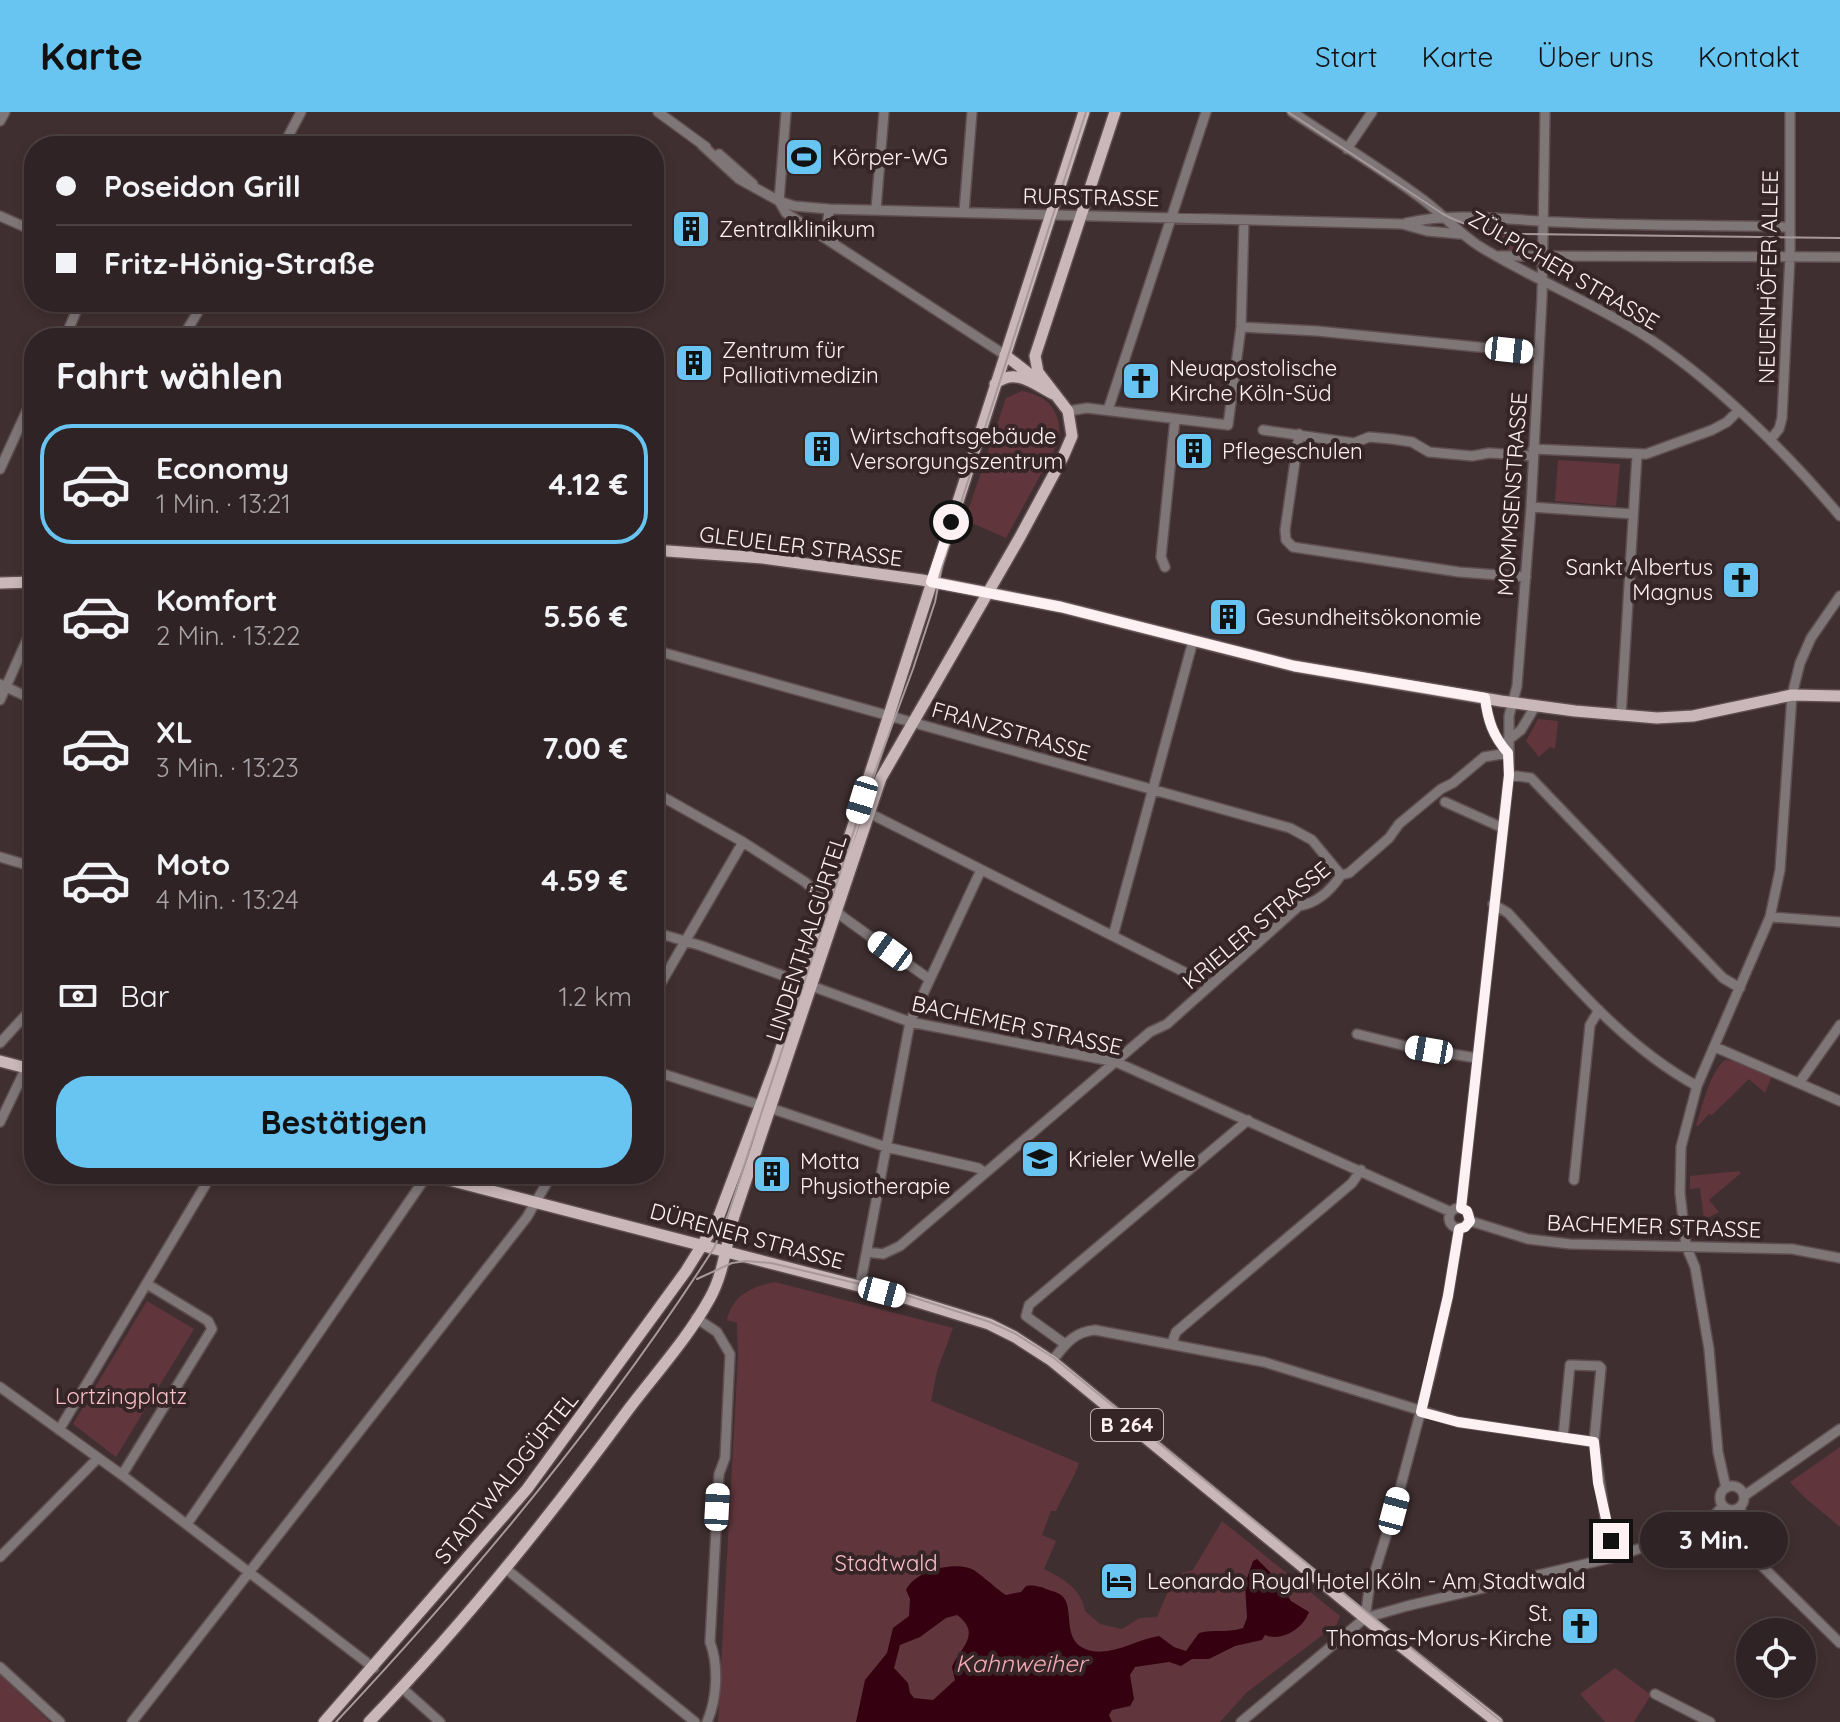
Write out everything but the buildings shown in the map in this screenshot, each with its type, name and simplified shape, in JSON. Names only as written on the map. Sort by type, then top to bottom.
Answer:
[{"type":"main road","name":"LINDENTHALGÜRTEL","points":[[725,1251],[765,1107],[833,907],[889,715],[1084,112]]},
{"type":"main road","points":[[1068,411],[1038,372],[1034,362],[1115,112]]},
{"type":"main road","points":[[1005,355],[1057,396]]},
{"type":"main road","points":[[995,384],[1004,377],[1020,376],[1057,396]]},
{"type":"main road","name":"LINDENTHALGÜRTEL","points":[[833,907],[888,763],[1063,457],[1072,436],[1068,411]]},
{"type":"main road","name":"GLEUELER STRASSE","points":[[664,551],[763,558],[931,582],[1061,607],[1294,666],[1485,698],[1621,716],[1693,716],[1792,695],[1840,696]]},
{"type":"main road","points":[[0,583],[24,582]]},
{"type":"main road","points":[[0,1061],[24,1067]]},
{"type":"main road","name":"LINDENTHALGÜRTEL","points":[[703,1246],[717,1221],[765,1107]]},
{"type":"main road","name":"DÜRENER STRASSE","points":[[466,1184],[860,1286],[989,1324],[1015,1337],[1052,1361],[1482,1717],[1497,1722]]},
{"type":"main road","name":"STADTWALDGÜRTEL","points":[[324,1722],[536,1478],[703,1246]]},
{"type":"main road","points":[[369,1722],[402,1688],[552,1513],[712,1294],[725,1251]]},
{"type":"street","points":[[0,121],[5,112]]},
{"type":"street","points":[[288,136],[301,112]]},
{"type":"street","points":[[660,112],[735,176],[779,201],[786,213],[1005,355]]},
{"type":"street","points":[[779,201],[786,112]]},
{"type":"street","points":[[876,209],[884,112]]},
{"type":"street","points":[[964,212],[972,112]]},
{"type":"street","points":[[1108,410],[1206,112]]},
{"type":"street","name":"ZÜLPICHER STRASSE","points":[[1292,112],[1419,196],[1460,234],[1542,283],[1594,306],[1642,334],[1770,440],[1840,516]]},
{"type":"street","points":[[1347,149],[1372,112]]},
{"type":"street","name":"MOMMSENSTRASSE","points":[[1456,1210],[1509,775],[1507,741],[1526,577],[1542,283],[1545,112]]},
{"type":"street","name":"NEUENHÖFER ALLEE","points":[[1770,440],[1779,429],[1782,418],[1790,256],[1790,112]]},
{"type":"street","name":"RURSTRASSE","points":[[779,201],[794,206],[829,209],[1402,224],[1427,231],[1460,234]]},
{"type":"street","points":[[829,209],[827,229],[841,248]]},
{"type":"street","name":"ZÜLPICHER STRASSE","points":[[1445,218],[1470,215],[1544,222],[1789,227]]},
{"type":"street","points":[[0,216],[24,227]]},
{"type":"street","name":"RURSTRASSE","points":[[1402,224],[1431,217],[1445,218]]},
{"type":"street","points":[[1068,411],[1079,408],[1108,410],[1228,425],[1241,327],[1244,220]]},
{"type":"street","points":[[1496,256],[1840,257]]},
{"type":"street","points":[[1241,327],[1317,331],[1539,353]]},
{"type":"street","points":[[1263,430],[1354,443],[1369,437],[1412,442],[1429,452],[1472,456],[1533,452],[1637,455],[1663,449],[1712,430],[1738,411]]},
{"type":"street","points":[[0,469],[24,417]]},
{"type":"street","points":[[1165,567],[1161,557],[1175,419]]},
{"type":"street","points":[[1299,434],[1285,530],[1286,540],[1293,547],[1308,552],[1459,572],[1526,577]]},
{"type":"street","points":[[1621,716],[1637,455]]},
{"type":"street","points":[[1531,507],[1633,514]]},
{"type":"street","points":[[1740,1508],[1734,1511],[1723,1506],[1720,1497],[1726,1488],[1718,1452],[1709,1349],[1695,1267],[1686,1246],[1679,1171],[1685,1127],[1697,1086],[1770,917],[1780,870],[1792,695],[1800,663],[1811,638],[1840,596]]},
{"type":"street","points":[[1113,936],[1193,641]]},
{"type":"street","points":[[0,700],[24,644]]},
{"type":"street","name":"FRANZSTRASSE","points":[[664,653],[1304,833],[1341,875]]},
{"type":"street","points":[[4,685],[24,695]]},
{"type":"street","points":[[1485,698],[1495,739],[1508,753]]},
{"type":"street","points":[[1507,741],[1521,730],[1536,705]]},
{"type":"street","name":"KRIELER STRASSE","points":[[867,1252],[883,1254],[900,1246],[1150,1032],[1167,1024],[1299,906],[1311,904],[1341,875],[1349,873],[1426,801],[1484,757],[1508,753]]},
{"type":"street","points":[[1509,775],[1531,778],[1723,978],[1740,988]]},
{"type":"street","points":[[664,798],[743,842],[805,882],[833,907],[929,979]]},
{"type":"street","points":[[1445,802],[1503,828]]},
{"type":"street","points":[[869,813],[1210,985]]},
{"type":"street","points":[[664,978],[743,842]]},
{"type":"street","points":[[0,857],[24,864]]},
{"type":"street","points":[[860,1286],[910,1022],[981,870]]},
{"type":"street","points":[[1493,904],[1508,913],[1599,1010],[1646,1051],[1697,1086]]},
{"type":"street","points":[[1770,917],[1840,922]]},
{"type":"street","name":"BACHEMER STRASSE","points":[[664,935],[910,1022],[1116,1062],[1456,1210]]},
{"type":"street","points":[[1574,1180],[1590,1025],[1599,1010]]},
{"type":"street","points":[[0,1043],[24,1017]]},
{"type":"street","points":[[1799,1083],[1840,1025]]},
{"type":"street","points":[[1357,1034],[1476,1058]]},
{"type":"street","points":[[1715,1047],[1840,1101]]},
{"type":"street","points":[[664,1074],[886,1147],[978,1168],[985,1173]]},
{"type":"street","points":[[0,1122],[24,1080]]},
{"type":"street","points":[[1065,1344],[1026,1316],[1029,1305],[1248,1120]]},
{"type":"street","points":[[1172,1343],[1176,1332],[1352,1183],[1361,1170]]},
{"type":"street","points":[[59,1430],[206,1184]]},
{"type":"street","points":[[187,1524],[420,1184]]},
{"type":"street","points":[[132,1722],[527,1217],[546,1184]]},
{"type":"street","points":[[1456,1210],[1467,1211],[1470,1221],[1459,1229],[1449,1221],[1456,1210]]},
{"type":"street","name":"BACHEMER STRASSE","points":[[1470,1221],[1528,1239],[1570,1244],[1792,1249],[1840,1258]]},
{"type":"street","points":[[1365,1618],[1369,1590],[1421,1412],[1448,1296],[1459,1229]]},
{"type":"street","points":[[122,1475],[212,1329],[208,1321],[147,1284]]},
{"type":"street","points":[[696,1318],[717,1332],[730,1354],[725,1458],[719,1474],[710,1642],[716,1656],[714,1707],[707,1722]]},
{"type":"street","points":[[1052,1361],[1065,1344],[1082,1331],[1095,1330],[1264,1362],[1458,1422],[1594,1442]]},
{"type":"street","points":[[1563,1438],[1570,1365],[1599,1366],[1594,1442],[1601,1497],[1615,1557]]},
{"type":"street","points":[[2,1392],[122,1475],[374,1668]]},
{"type":"street","points":[[1763,1567],[1740,1508],[1744,1496],[1840,1429]]},
{"type":"street","points":[[0,1557],[98,1458]]},
{"type":"street","points":[[1726,1488],[1735,1487],[1744,1496]]},
{"type":"street","points":[[1241,1722],[1365,1618],[1615,1557],[1681,1536],[1713,1519],[1723,1506]]},
{"type":"street","points":[[1713,1519],[1840,1643]]},
{"type":"street","points":[[505,1568],[695,1722]]},
{"type":"street","points":[[0,1667],[60,1722]]},
{"type":"street","points":[[402,1688],[440,1722]]},
{"type":"street","points":[[1655,1694],[1710,1722]]},
{"type":"green space","points":[[1465,226],[1495,234],[1527,235],[1527,252],[1515,253]]},
{"type":"green space","points":[[1022,391],[1040,397],[1052,407],[1058,422],[1059,441],[1006,538],[965,520],[1006,398]]},
{"type":"green space","points":[[1558,460],[1620,464],[1616,506],[1555,501]]},
{"type":"green space","points":[[1538,719],[1558,721],[1555,749],[1550,747],[1539,757],[1526,741]]},
{"type":"green space","points":[[1725,1060],[1772,1076],[1765,1093],[1749,1079],[1698,1126],[1711,1081]]},
{"type":"green space","points":[[1741,1173],[1709,1200],[1719,1212],[1704,1220],[1700,1188],[1690,1189],[1690,1176]]},
{"type":"green space","name":"Stadtwald","points":[[775,1282],[953,1328],[937,1371],[931,1401],[1079,1463],[1056,1511],[1051,1511],[1042,1535],[1056,1541],[1044,1569],[1070,1585],[1080,1596],[1085,1611],[1100,1624],[1122,1629],[1140,1618],[1157,1617],[1175,1575],[1193,1570],[1222,1521],[1340,1616],[1337,1624],[1246,1693],[1220,1722],[718,1722],[738,1357],[737,1323],[727,1320],[734,1304],[745,1293]]},
{"type":"green space","name":"Lortzingplatz","points":[[147,1301],[194,1329],[116,1457],[73,1424]]},
{"type":"green space","points":[[1840,1447],[1840,1527],[1790,1482]]},
{"type":"green space","points":[[1615,1668],[1651,1695],[1634,1722],[1605,1722],[1580,1694]]},
{"type":"green space","points":[[0,1675],[50,1722],[0,1722]]},
{"type":"water","name":"Kahnweiher","points":[[1257,1559],[1276,1578],[1291,1601],[1309,1612],[1302,1624],[1284,1635],[1265,1635],[1262,1640],[1235,1646],[1209,1659],[1192,1659],[1181,1666],[1169,1662],[1135,1667],[1130,1675],[1134,1699],[1130,1706],[1112,1710],[1109,1715],[1112,1722],[856,1722],[865,1680],[887,1653],[893,1628],[909,1616],[910,1599],[906,1590],[925,1573],[943,1567],[961,1566],[976,1572],[1006,1595],[1021,1592],[1026,1586],[1057,1593],[1066,1601],[1075,1641],[1092,1651],[1118,1649],[1159,1636],[1186,1651],[1199,1633],[1243,1628],[1247,1618],[1245,1584],[1253,1561]],"holes":[[[957,1615],[965,1622],[969,1635],[952,1667],[955,1680],[933,1700],[914,1698],[908,1683],[894,1668],[900,1645],[920,1637],[946,1618]]]},
{"type":"tram line","points":[[336,1722],[438,1610],[536,1494],[628,1373],[714,1248],[728,1215],[861,809],[935,602],[944,556],[1086,112]]},
{"type":"tram line","points":[[1288,112],[1443,214],[1480,228],[1520,234],[1840,238]]},
{"type":"tram line","points":[[697,1279],[732,1263],[771,1263],[906,1295],[990,1322],[1016,1334],[1054,1358],[1502,1722]]},
{"type":"place","name":"Körper-WG","points":[[804,157]]},
{"type":"place","name":"Zentralklinikum","points":[[691,229]]},
{"type":"place","name":"Zentrum für Palliativmedizin","points":[[694,363]]},
{"type":"place","name":"Neuapostolische Kirche Köln-Süd","points":[[1141,381]]},
{"type":"place","name":"Wirtschaftsgebäude Versorgungszentrum","points":[[822,449]]},
{"type":"place","name":"Pflegeschulen","points":[[1194,451]]},
{"type":"place","name":"Sankt Albertus Magnus","points":[[1741,580]]},
{"type":"place","name":"Gesundheitsökonomie","points":[[1228,617]]},
{"type":"place","name":"Krieler Welle","points":[[1040,1159]]},
{"type":"place","name":"Motta Physiotherapie","points":[[772,1174]]},
{"type":"place","name":"Leonardo Royal Hotel Köln - Am Stadtwald","points":[[1119,1581]]},
{"type":"place","name":"St. Thomas-Morus-Kirche","points":[[1580,1626]]},
{"type":"route","points":[[951,522],[931,582],[1061,607],[1294,666],[1485,698],[1495,739],[1508,753],[1509,775],[1461,1208],[1467,1211],[1470,1221],[1459,1229],[1448,1296],[1421,1412],[1458,1422],[1594,1442],[1598,1483],[1611,1541]]}]
